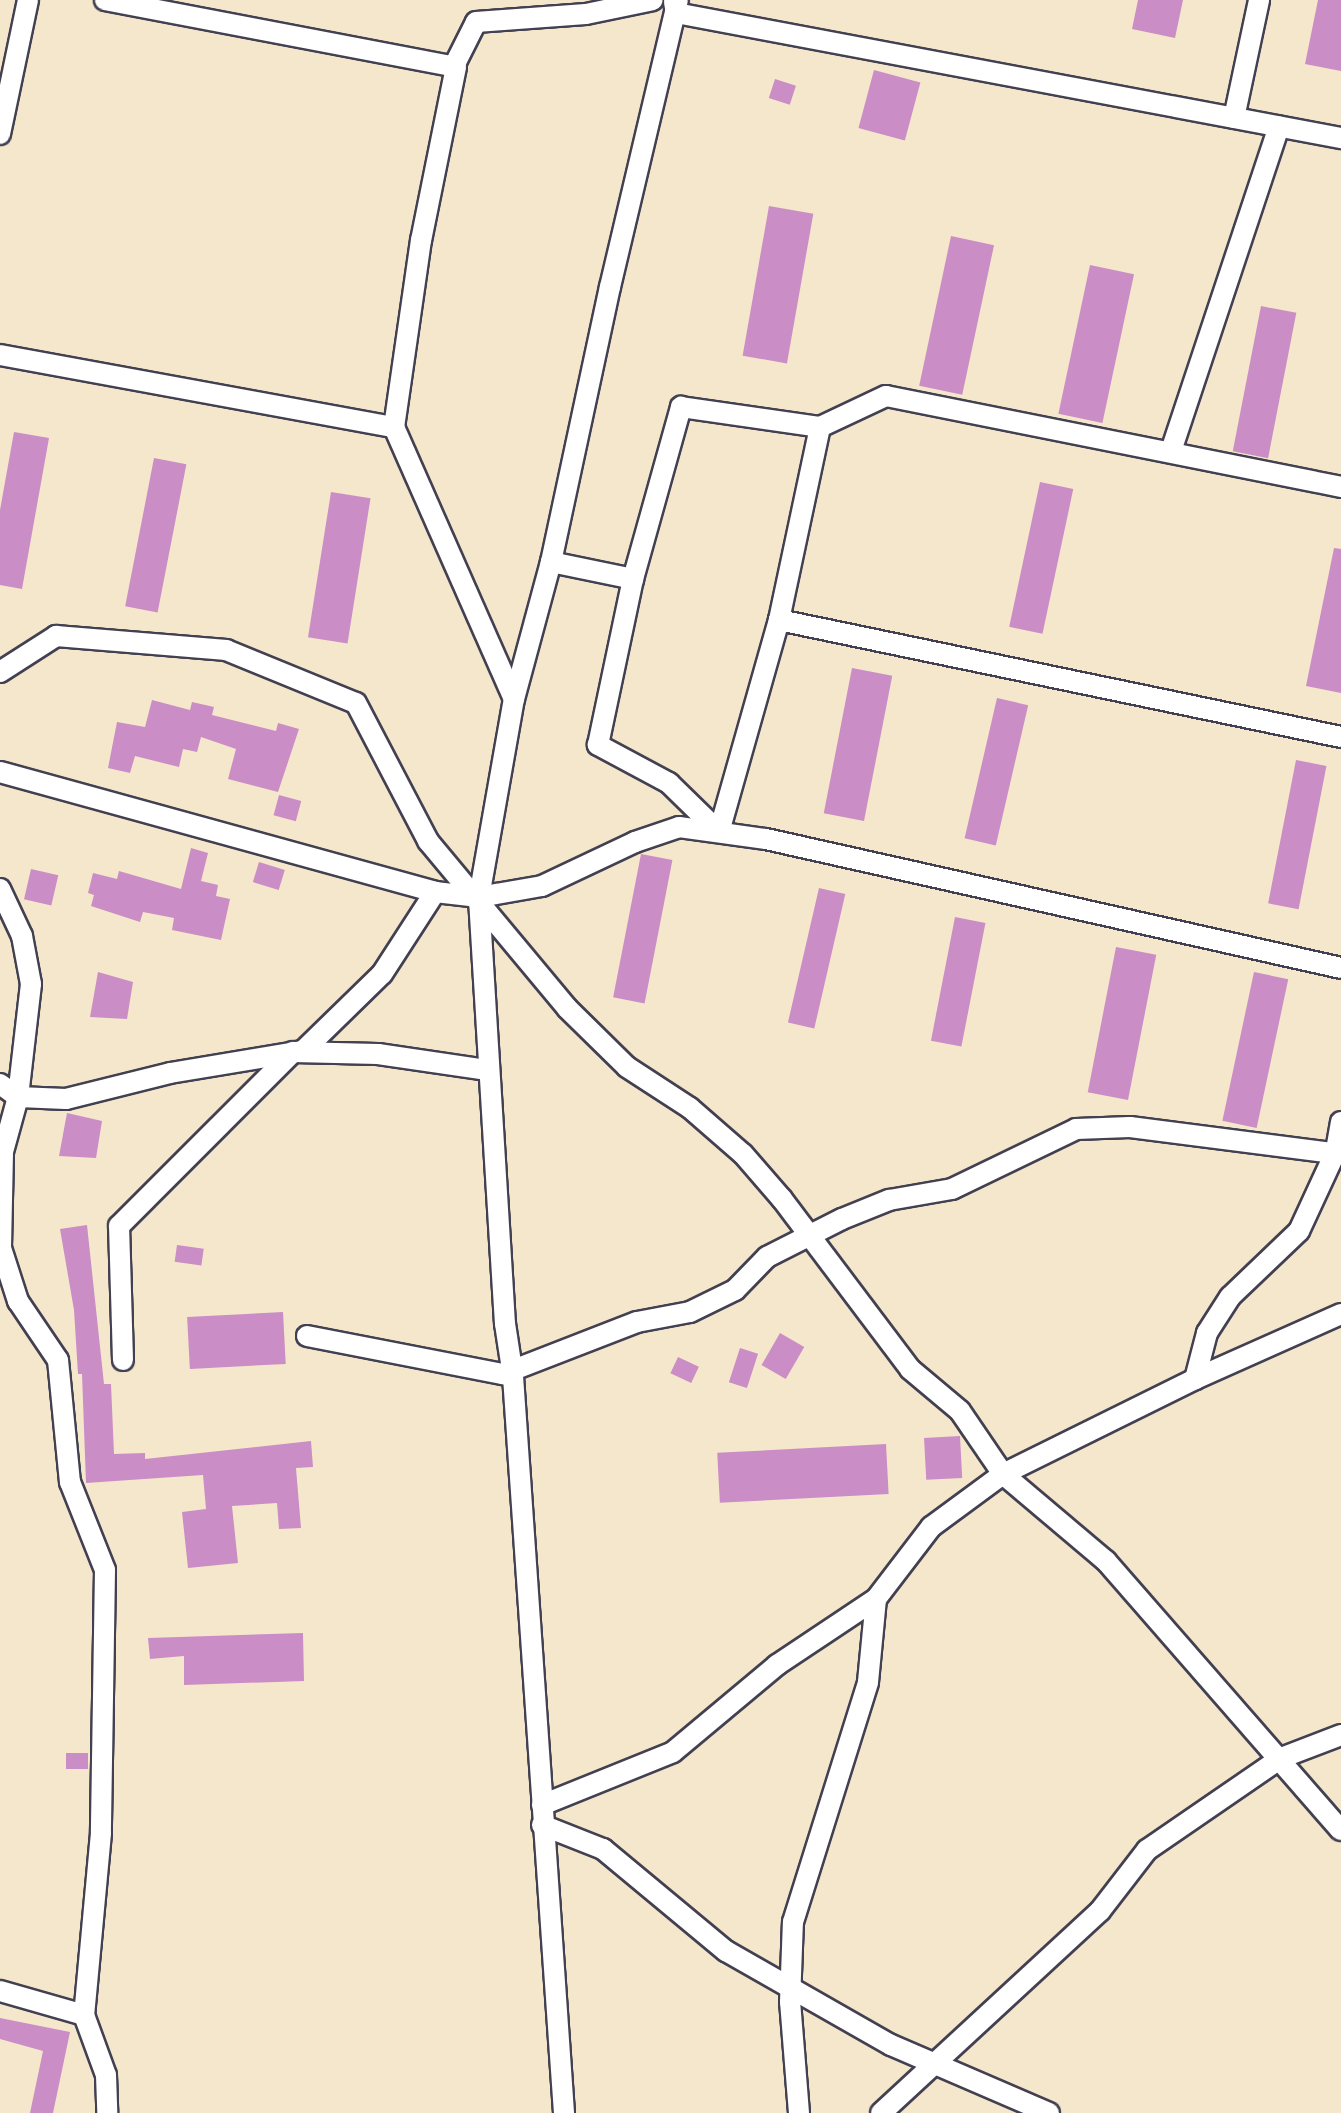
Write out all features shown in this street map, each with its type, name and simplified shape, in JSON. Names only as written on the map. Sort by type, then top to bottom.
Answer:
[{"type":"street","points":[[0,134],[28,0]]},
{"type":"street","points":[[105,0],[454,66]]},
{"type":"street","points":[[514,699],[394,426],[421,240],[454,66],[476,22],[586,14],[653,0]]},
{"type":"street","points":[[1234,118],[1259,0]]},
{"type":"street","points":[[564,2113],[505,1324],[479,898],[514,699],[551,562],[676,4],[1341,138]]},
{"type":"street","points":[[1171,451],[1279,127]]},
{"type":"street","points":[[0,355],[394,426]]},
{"type":"street","points":[[719,832],[669,782],[598,745],[633,580],[681,406],[820,427],[886,396],[1341,487]]},
{"type":"street","points":[[719,832],[779,620],[820,427]]},
{"type":"street","points":[[551,562],[633,580]]},
{"type":"street","points":[[779,620],[1341,738]]},
{"type":"street","points":[[0,672],[56,636],[226,650],[356,704],[428,841],[567,1008],[627,1067],[690,1108],[743,1154],[782,1198],[910,1369],[960,1411],[1002,1474],[1106,1561],[1341,1830]]},
{"type":"street","points":[[0,772],[435,892],[479,898],[542,886],[678,827],[719,832],[1341,968]]},
{"type":"street","points":[[0,890],[22,936],[30,984],[18,1098],[3,1152],[2,1265],[18,1301],[58,1360],[70,1482],[105,1570],[101,1833],[84,2016],[106,2075],[107,2113]]},
{"type":"street","points":[[0,1084],[18,1098],[66,1099],[170,1073],[303,1051],[382,974],[435,892]]},
{"type":"street","points":[[124,1360],[120,1226],[293,1052],[378,1054],[488,1070]]},
{"type":"street","points":[[1195,1379],[1207,1333],[1230,1297],[1299,1231],[1338,1152],[1341,1122]]},
{"type":"street","points":[[307,1336],[509,1373],[637,1322],[690,1312],[735,1290],[767,1257],[808,1237],[888,1200],[952,1188],[1076,1129],[1130,1127],[1338,1152]]},
{"type":"street","points":[[542,1815],[674,1752],[778,1666],[876,1599],[931,1528],[1002,1474],[1195,1379],[1341,1314]]},
{"type":"street","points":[[799,2113],[791,1988],[793,1922],[868,1682],[876,1599]]},
{"type":"street","points":[[880,2113],[1100,1911],[1147,1850],[1281,1758],[1341,1735]]},
{"type":"street","points":[[542,1815],[603,1849],[726,1951],[931,2064],[1049,2113]]},
{"type":"street","points":[[0,1991],[84,2016]]},
{"type":"building","points":[[1138,0],[1183,0],[1175,38],[1132,29]]},
{"type":"building","points":[[1318,0],[1341,0],[1341,71],[1305,64]]},
{"type":"building","points":[[874,70],[920,82],[905,140],[858,128]]},
{"type":"building","points":[[775,79],[796,86],[790,105],[769,98]]},
{"type":"building","points":[[769,206],[813,214],[787,364],[743,356]]},
{"type":"building","points":[[951,236],[994,245],[962,395],[919,386]]},
{"type":"building","points":[[1090,265],[1134,274],[1102,423],[1058,414]]},
{"type":"building","points":[[1261,306],[1296,313],[1268,458],[1233,451]]},
{"type":"building","points":[[14,432],[49,438],[22,589],[0,585],[0,510]]},
{"type":"building","points":[[154,458],[186,464],[158,613],[125,606]]},
{"type":"building","points":[[1040,482],[1073,489],[1042,634],[1009,627]]},
{"type":"building","points":[[331,492],[371,498],[348,643],[308,637]]},
{"type":"building","points":[[1334,548],[1341,549],[1341,693],[1306,686]]},
{"type":"building","points":[[852,668],[892,676],[864,821],[824,813]]},
{"type":"building","points":[[997,698],[1028,705],[996,846],[965,838]]},
{"type":"building","points":[[152,700],[190,710],[192,702],[214,707],[212,715],[276,731],[278,723],[299,729],[278,792],[228,779],[236,749],[201,737],[197,752],[183,749],[179,767],[135,756],[130,773],[108,768],[117,722],[145,727]]},
{"type":"building","points":[[1296,760],[1326,766],[1299,909],[1268,903]]},
{"type":"building","points":[[279,795],[301,801],[296,821],[274,815]]},
{"type":"building","points":[[191,848],[208,853],[201,881],[218,885],[216,896],[230,899],[221,940],[172,930],[174,918],[143,912],[140,922],[91,906],[94,895],[88,893],[93,873],[117,879],[119,871],[181,889]]},
{"type":"building","points":[[641,854],[672,860],[645,1003],[613,997]]},
{"type":"building","points":[[259,862],[285,870],[279,890],[253,882]]},
{"type":"building","points":[[31,869],[58,875],[51,906],[24,899]]},
{"type":"building","points":[[819,888],[845,894],[814,1029],[788,1022]]},
{"type":"building","points":[[955,917],[985,923],[961,1047],[931,1041]]},
{"type":"building","points":[[1116,947],[1156,955],[1128,1100],[1088,1092]]},
{"type":"building","points":[[98,972],[133,982],[127,1019],[90,1017]]},
{"type":"building","points":[[1254,972],[1288,979],[1257,1128],[1222,1121]]},
{"type":"building","points":[[67,1113],[102,1121],[96,1158],[59,1156]]},
{"type":"building","points":[[87,1225],[104,1384],[111,1384],[114,1454],[145,1453],[145,1459],[311,1441],[313,1467],[296,1468],[301,1528],[279,1529],[277,1503],[232,1506],[238,1563],[188,1568],[182,1512],[206,1509],[203,1475],[86,1483],[82,1374],[78,1374],[74,1310],[60,1229]]},
{"type":"building","points":[[177,1245],[204,1249],[201,1266],[175,1262]]},
{"type":"building","points":[[283,1312],[286,1364],[190,1369],[187,1317]]},
{"type":"building","points":[[780,1333],[804,1347],[786,1379],[762,1365]]},
{"type":"building","points":[[740,1348],[758,1354],[747,1388],[729,1382]]},
{"type":"building","points":[[678,1357],[699,1367],[691,1383],[670,1373]]},
{"type":"building","points":[[960,1436],[962,1478],[926,1480],[924,1438]]},
{"type":"building","points":[[886,1444],[889,1494],[720,1503],[717,1453]]},
{"type":"building","points":[[303,1633],[304,1681],[184,1685],[184,1656],[150,1659],[148,1638]]},
{"type":"building","points":[[66,1753],[88,1753],[88,1769],[66,1769]]},
{"type":"building","points":[[0,2018],[70,2032],[53,2113],[30,2113],[43,2051],[0,2039]]}]
